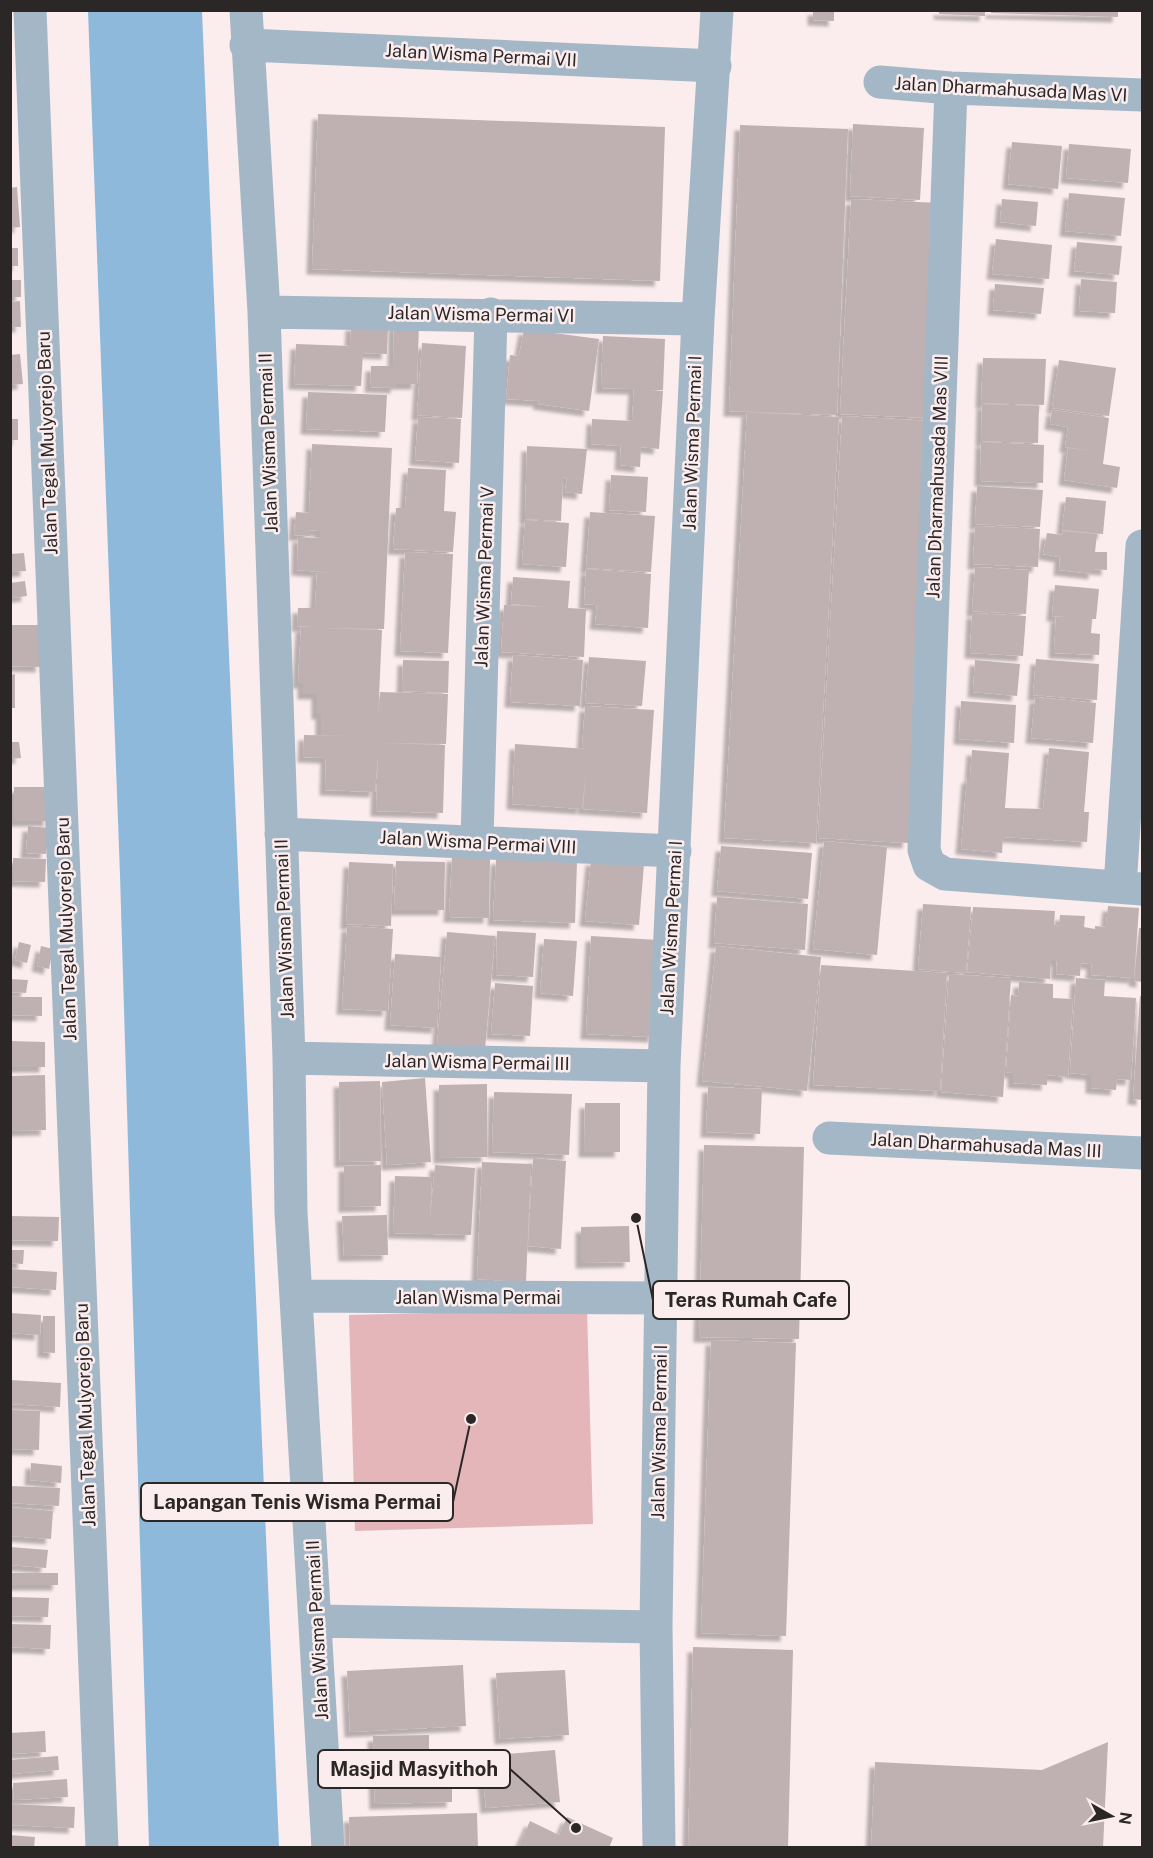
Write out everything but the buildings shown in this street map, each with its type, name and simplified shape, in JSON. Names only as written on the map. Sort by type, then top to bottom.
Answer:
[{"type":"street","name":"Jalan Tegal Mulyorejo Baru","points":[[30,10],[102,1848]]},
{"type":"street","name":"Jalan Wisma Permai II","points":[[246,10],[246,45],[264,312],[296,1296],[317,1621],[328,1848]]},
{"type":"street","name":"Jalan Wisma Permai I","points":[[659,1848],[656,1627],[664,1066],[698,319],[717,10]]},
{"type":"street","name":"Jalan Wisma Permai VII","points":[[246,45],[715,66]]},
{"type":"street","name":"Jalan Dharmahusada Mas VI","points":[[880,82],[951,88],[1143,95]]},
{"type":"street","name":"Jalan Dharmahusada Mas VIII","points":[[951,88],[924,850],[928,866],[945,874],[1131,888]]},
{"type":"street","name":"Jalan Wisma Permai VI","points":[[264,312],[698,319]]},
{"type":"street","name":"Jalan Wisma Permai V","points":[[477,841],[491,314]]},
{"type":"street","points":[[1131,888],[1143,546]]},
{"type":"street","name":"Jalan Wisma Permai VIII","points":[[281,834],[675,851]]},
{"type":"street","name":"Jalan Wisma Permai III","points":[[289,1058],[664,1066]]},
{"type":"street","name":"Jalan Dharmahusada Mas III","points":[[829,1138],[1143,1153]]},
{"type":"street","name":"Jalan Wisma Permai","points":[[296,1296],[661,1298]]},
{"type":"street","points":[[317,1621],[656,1627]]},
{"type":"shaded area","points":[[587,1309],[593,1524],[355,1531],[349,1315]]},
{"type":"water","points":[[88,11],[202,11],[279,1847],[149,1847],[120,875]]},
{"type":"place","name":"Teras Rumah Cafe","points":[[636,1218]]},
{"type":"place","name":"Lapangan Tenis Wisma Permai","points":[[471,1419]]},
{"type":"place","name":"Masjid Masyithoh","points":[[576,1828]]}]
